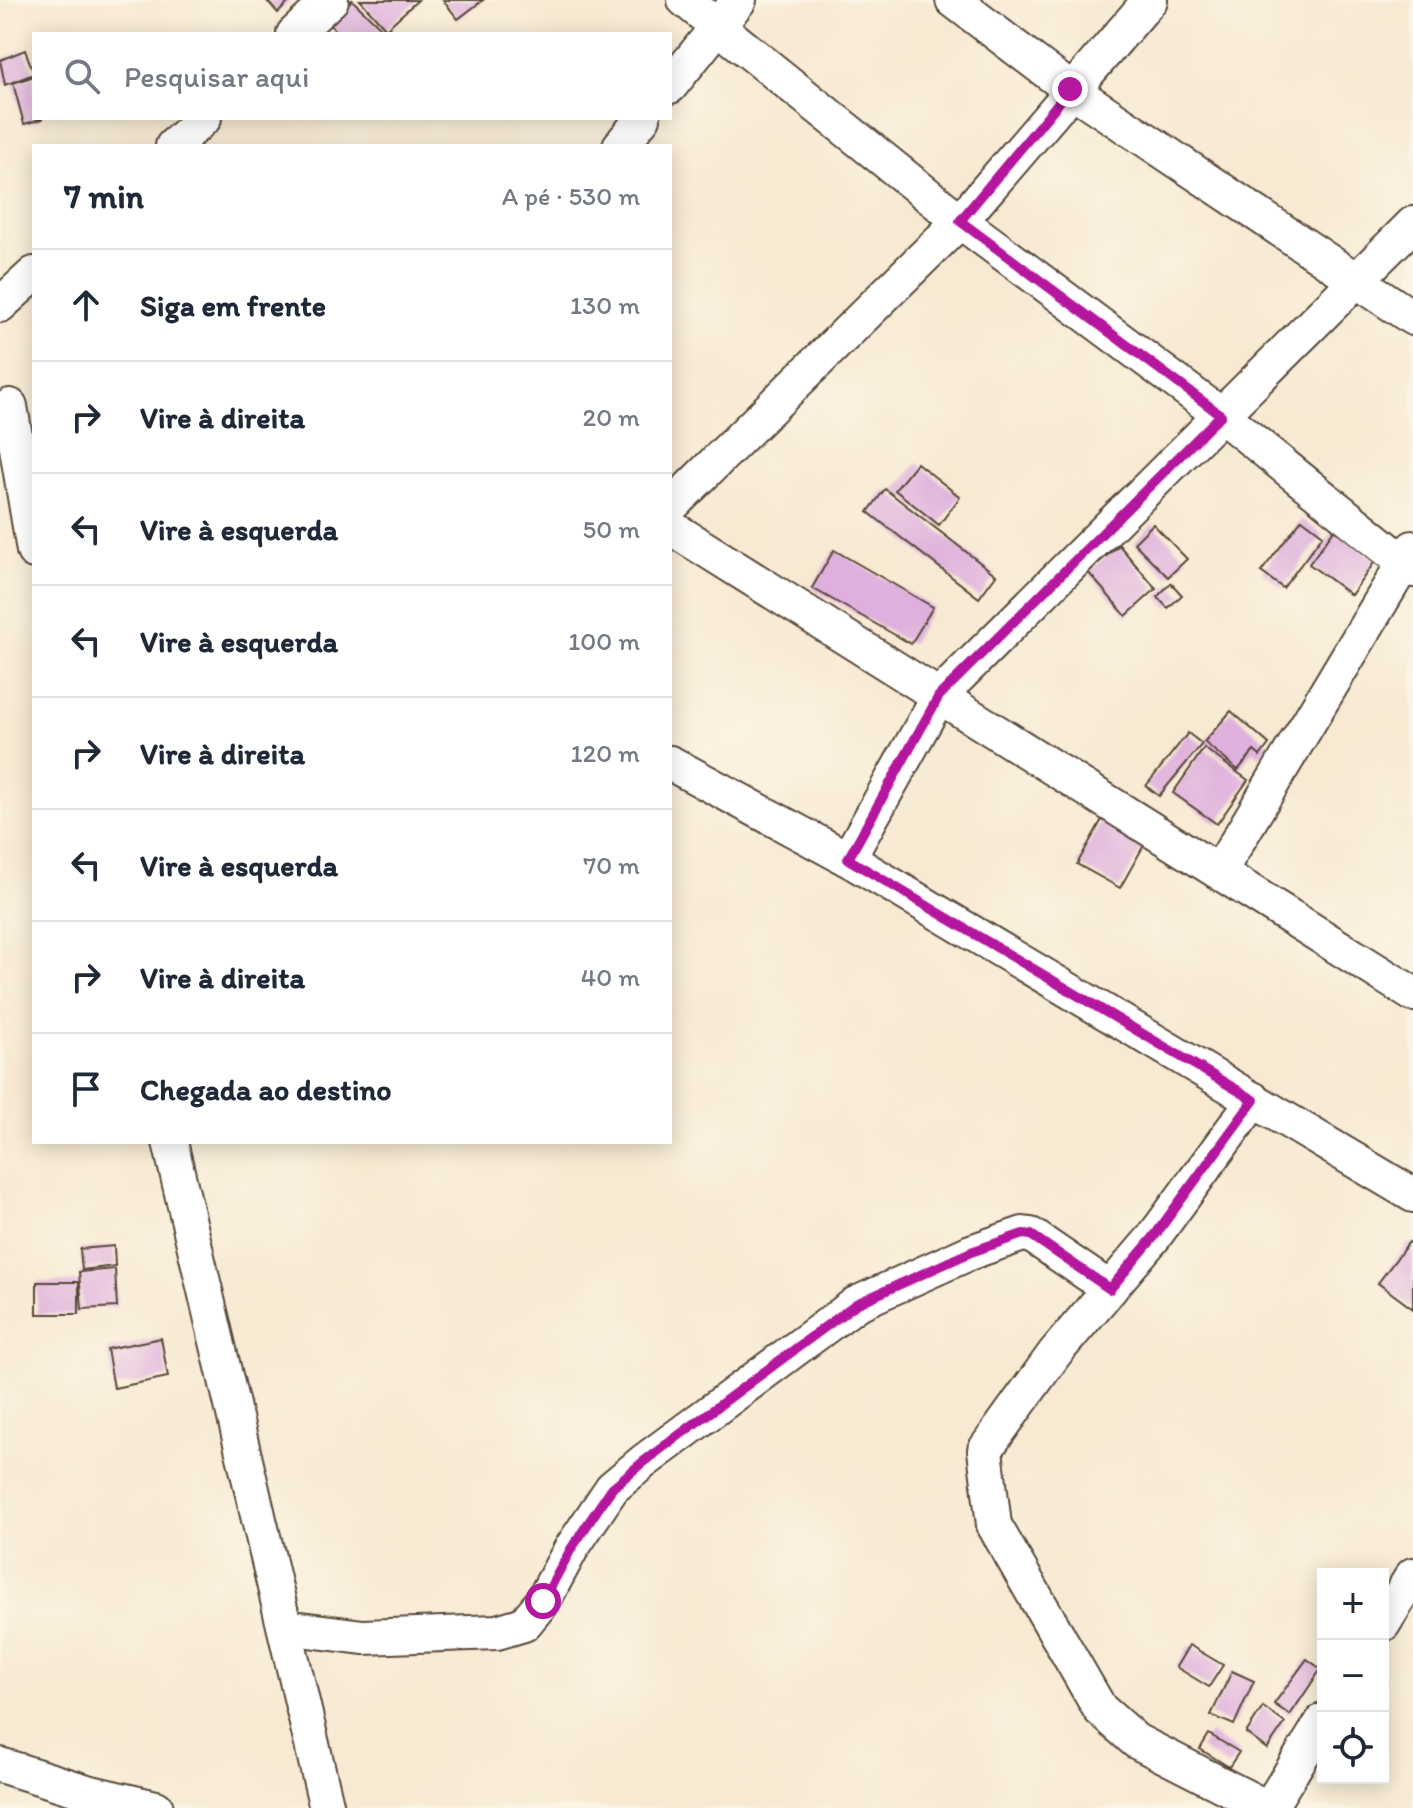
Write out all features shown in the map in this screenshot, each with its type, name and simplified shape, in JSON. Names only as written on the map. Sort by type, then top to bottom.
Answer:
[{"type":"street","points":[[296,32],[331,0]]},
{"type":"street","points":[[685,0],[960,221],[1410,560],[1219,872]]},
{"type":"street","points":[[672,84],[739,0]]},
{"type":"street","points":[[953,0],[1070,89],[1413,318]]},
{"type":"street","points":[[672,505],[960,221],[1070,89],[1150,0]]},
{"type":"street","points":[[175,144],[202,120]]},
{"type":"street","points":[[622,144],[641,120]]},
{"type":"street","points":[[848,859],[939,696],[1413,224]]},
{"type":"street","points":[[0,305],[32,276]]},
{"type":"street","points":[[15,408],[32,536]]},
{"type":"street","points":[[672,528],[1413,994]]},
{"type":"street","points":[[672,764],[848,859],[1413,1195]]},
{"type":"street","points":[[1254,1100],[1153,1238],[1055,1353],[988,1442],[986,1471],[994,1525],[1100,1709],[1136,1741],[1268,1808],[1317,1730]]},
{"type":"street","points":[[170,1144],[327,1808]]},
{"type":"street","points":[[285,1627],[363,1637],[497,1632],[524,1624],[543,1601],[571,1549],[612,1488],[856,1304],[971,1252],[1008,1238],[1031,1235],[1110,1289]]},
{"type":"street","points":[[1389,1614],[1413,1575]]},
{"type":"street","points":[[0,1765],[87,1792],[156,1808]]},
{"type":"building","points":[[266,0],[291,0],[278,13]]},
{"type":"building","points":[[352,0],[383,30],[337,32],[328,23]]},
{"type":"building","points":[[360,0],[418,0],[386,29]]},
{"type":"building","points":[[443,0],[483,0],[458,19]]},
{"type":"building","points":[[25,50],[32,75],[5,85],[0,60]]},
{"type":"building","points":[[32,77],[32,120],[39,120],[24,124],[13,83]]},
{"type":"building","points":[[917,463],[960,497],[939,525],[895,490]]},
{"type":"building","points":[[885,489],[996,575],[979,598],[868,512]]},
{"type":"building","points":[[1302,519],[1323,535],[1283,588],[1261,572]]},
{"type":"building","points":[[1153,524],[1187,559],[1168,577],[1134,543]]},
{"type":"building","points":[[1334,530],[1376,560],[1351,595],[1309,564]]},
{"type":"building","points":[[1119,545],[1156,589],[1126,616],[1088,572]]},
{"type":"building","points":[[834,550],[933,607],[911,644],[812,588]]},
{"type":"building","points":[[1171,583],[1182,595],[1168,608],[1157,597]]},
{"type":"building","points":[[1231,711],[1269,744],[1260,756],[1254,751],[1238,770],[1204,742]]},
{"type":"building","points":[[1188,733],[1202,744],[1159,796],[1146,786]]},
{"type":"building","points":[[1204,748],[1248,780],[1217,824],[1173,793]]},
{"type":"building","points":[[1105,814],[1148,838],[1120,888],[1077,864]]},
{"type":"building","points":[[1409,1242],[1413,1245],[1413,1309],[1378,1283]]},
{"type":"building","points":[[114,1246],[115,1266],[82,1270],[80,1249]]},
{"type":"building","points":[[115,1269],[117,1307],[82,1309],[79,1272]]},
{"type":"building","points":[[37,1282],[79,1282],[79,1314],[37,1314]]},
{"type":"building","points":[[161,1338],[168,1377],[114,1388],[107,1349]]},
{"type":"building","points":[[1189,1645],[1223,1665],[1209,1687],[1176,1667]]},
{"type":"building","points":[[1307,1659],[1317,1666],[1317,1675],[1290,1715],[1274,1704]]},
{"type":"building","points":[[1232,1671],[1254,1681],[1234,1725],[1211,1715]]},
{"type":"building","points":[[1263,1707],[1285,1723],[1267,1749],[1246,1733]]},
{"type":"building","points":[[1209,1734],[1239,1752],[1229,1767],[1200,1749]]},
{"type":"route","points":[[543,1601],[571,1549],[612,1488],[856,1304],[971,1252],[1023,1234],[1031,1235],[1110,1289],[1153,1238],[1254,1100],[848,859],[939,696],[1221,415],[960,221],[1070,89]]}]
